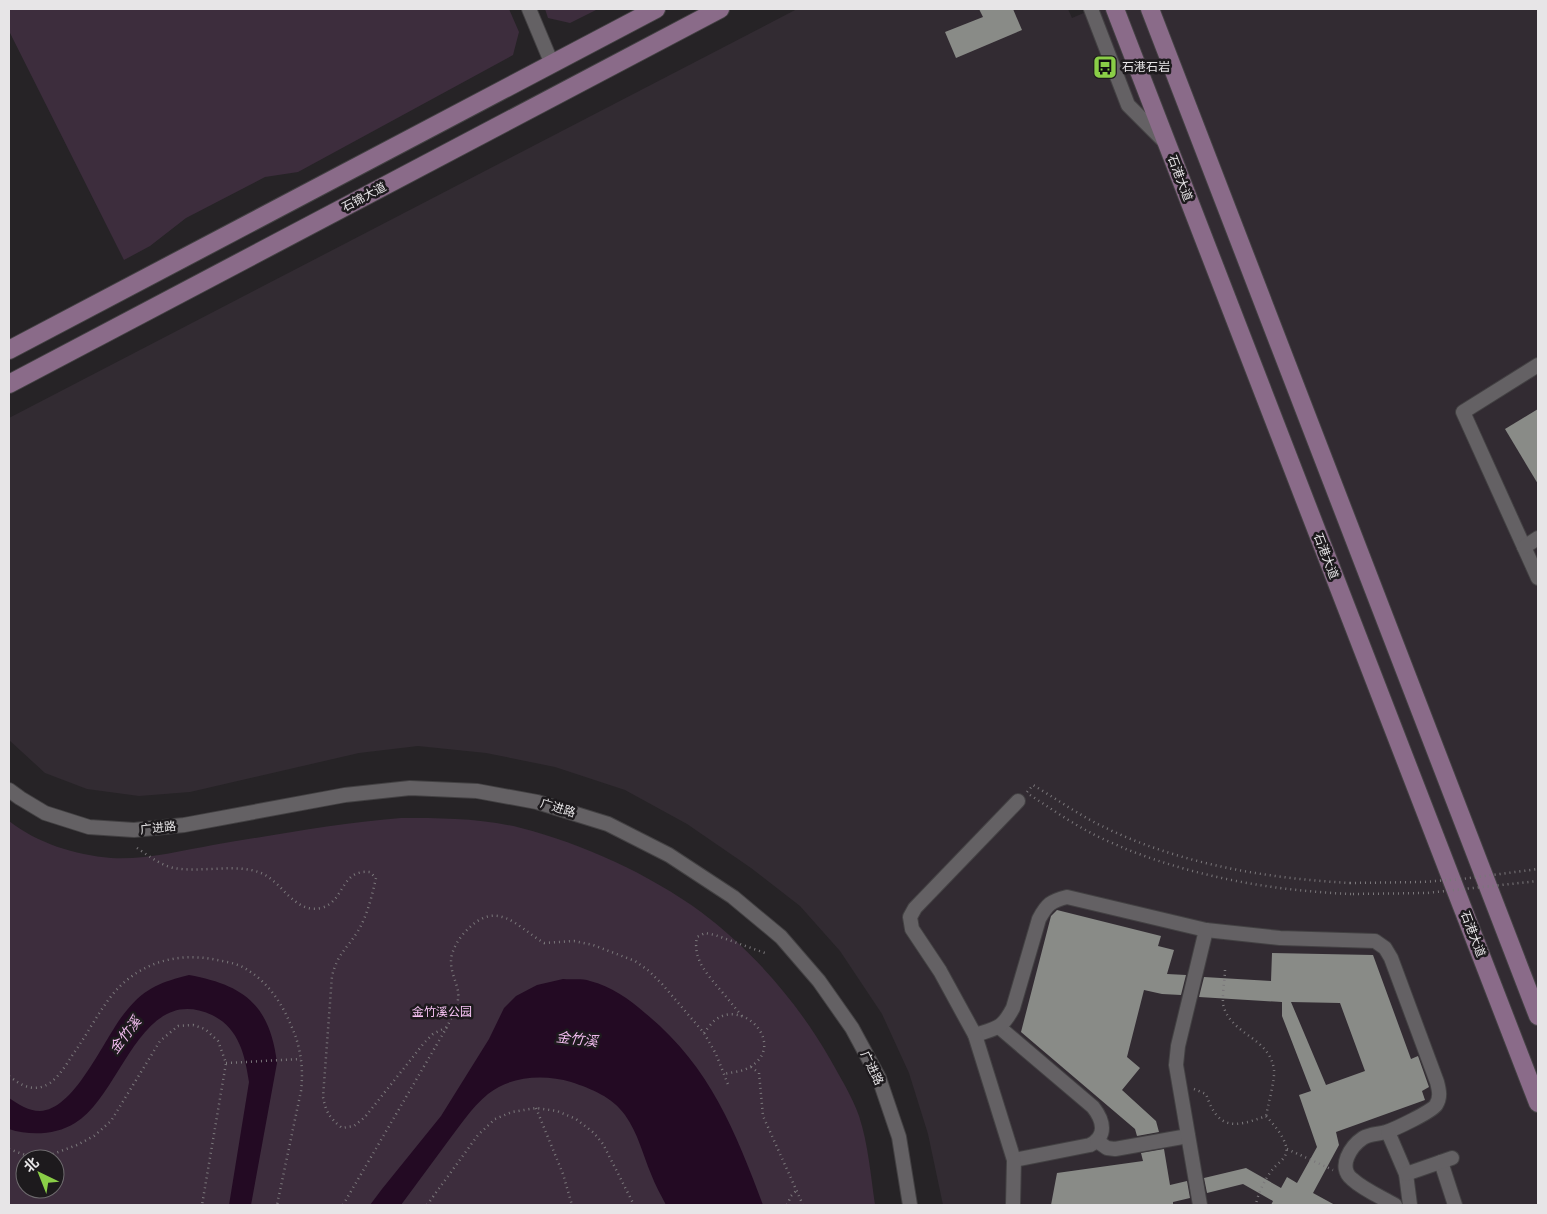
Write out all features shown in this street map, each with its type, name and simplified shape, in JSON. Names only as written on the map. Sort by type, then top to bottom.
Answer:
[{"type":"main road","points":[[9,350],[656,9]]},
{"type":"main road","name":"石锦大道","points":[[9,384],[720,9]]},
{"type":"main road","name":"石港大道","points":[[1115,9],[1538,1103]]},
{"type":"main road","points":[[1150,9],[1538,1016]]},
{"type":"street","points":[[529,9],[552,64]]},
{"type":"street","points":[[1091,9],[1128,105],[1166,143]]},
{"type":"street","points":[[1538,365],[1463,412],[1538,578]]},
{"type":"street","points":[[1524,546],[1538,538]]},
{"type":"street","name":"广进路","points":[[9,790],[45,813],[89,827],[134,830],[184,825],[345,794],[410,788],[477,791],[537,802],[608,824],[669,854],[733,897],[781,937],[819,980],[852,1028],[879,1078],[899,1137],[910,1205]]},
{"type":"street","points":[[1013,1205],[1014,1160],[975,1035],[940,971],[912,929],[910,917],[914,908],[1018,801]]},
{"type":"street","points":[[975,1035],[999,1027],[1007,1020],[1013,1008],[1039,919],[1044,908],[1053,900],[1067,897],[1206,930],[1280,938],[1375,941],[1385,948],[1391,958],[1440,1094],[1436,1105],[1427,1113],[1388,1132],[1364,1137],[1345,1160],[1345,1169],[1350,1178],[1395,1205]]},
{"type":"street","points":[[1200,1205],[1176,1065],[1178,1046],[1206,930]]},
{"type":"street","points":[[999,1027],[1093,1107],[1099,1114],[1102,1124],[1101,1135],[1097,1141],[1090,1145],[1014,1160]]},
{"type":"street","points":[[1388,1132],[1406,1174],[1410,1205]]},
{"type":"street","points":[[1097,1141],[1107,1148],[1115,1149],[1188,1136]]},
{"type":"street","points":[[1406,1174],[1447,1160],[1455,1205]]},
{"type":"path","points":[[1538,869],[1423,882],[1350,883],[1311,881],[1271,875],[1226,868],[1154,847],[1092,821],[1033,785],[1026,792],[1092,834],[1154,860],[1228,880],[1314,893],[1353,894],[1427,893],[1538,881]]},
{"type":"path","points":[[137,848],[161,864],[176,868],[246,870],[261,873],[272,880],[294,902],[308,908],[322,908],[334,902],[351,876],[362,871],[370,872],[376,878],[359,930],[341,952],[332,976],[323,1097],[325,1108],[332,1120],[342,1128],[354,1126],[365,1117],[424,1043],[433,1034],[447,1027]]},
{"type":"path","points":[[343,1205],[447,1027],[458,1004],[458,992],[451,961],[454,949],[468,928],[490,916],[503,917],[516,922],[544,944],[574,941],[593,945],[635,961],[662,984],[704,1033],[716,1054],[729,1087]]},
{"type":"path","points":[[724,1074],[751,1067],[760,1057],[764,1049],[765,1040],[760,1029],[742,1016],[705,972],[695,946],[697,938],[705,933],[715,935],[765,953]]},
{"type":"path","points":[[9,1076],[20,1084],[32,1088],[42,1087],[52,1082],[79,1046],[109,998],[125,982],[147,967],[170,958],[190,956],[232,963],[249,970],[278,1000],[289,1019],[297,1039],[303,1075],[277,1205]]},
{"type":"path","points":[[1225,970],[1224,1007],[1230,1018],[1241,1030],[1262,1045],[1270,1057],[1274,1071],[1266,1116],[1282,1137],[1287,1149],[1284,1159],[1273,1169],[1257,1198],[1256,1205]]},
{"type":"path","points":[[704,1033],[720,1016],[742,1016]]},
{"type":"path","points":[[9,1149],[28,1156],[53,1154],[94,1136],[110,1121],[160,1041],[178,1026],[193,1025],[206,1029],[218,1041],[226,1064],[202,1205]]},
{"type":"path","points":[[226,1064],[301,1059]]},
{"type":"path","points":[[751,1067],[759,1073],[763,1116],[803,1205]]},
{"type":"path","points":[[1180,1089],[1196,1089],[1206,1094],[1209,1104],[1217,1116],[1230,1124],[1247,1123],[1266,1116]]},
{"type":"path","points":[[427,1205],[478,1134],[495,1119],[512,1112],[536,1108],[556,1111],[576,1119],[594,1133],[603,1144],[634,1205]]},
{"type":"path","points":[[536,1108],[563,1174],[572,1205]]},
{"type":"path","points":[[1287,1149],[1350,1178]]},
{"type":"path","points":[[787,1205],[796,1191]]},
{"type":"shaded area","points":[[797,9],[1068,9],[1072,18],[1093,9],[1538,9],[1538,1205],[943,1205],[928,1134],[909,1073],[882,1014],[840,951],[800,906],[751,868],[687,824],[625,790],[555,767],[486,753],[418,746],[359,753],[190,792],[139,796],[87,789],[45,773],[9,740],[9,418]]},
{"type":"green space","points":[[9,9],[509,9],[519,32],[513,55],[298,172],[265,177],[186,218],[150,246],[124,260],[9,31]]},
{"type":"green space","points":[[545,9],[598,9],[570,23],[548,18]]},
{"type":"green space","name":"金竹溪公园","points":[[416,818],[476,820],[521,828],[567,842],[615,862],[660,885],[701,912],[739,944],[773,979],[804,1018],[830,1059],[859,1116],[867,1149],[875,1205],[9,1205],[9,821],[32,836],[57,847],[111,858],[137,858],[353,823]]},
{"type":"water","name":"金竹溪","points":[[189,975],[225,985],[251,1001],[261,1012],[273,1043],[277,1063],[251,1205],[229,1205],[249,1082],[243,1052],[229,1027],[212,1015],[187,1009],[167,1014],[149,1027],[91,1109],[68,1127],[43,1133],[26,1133],[9,1129],[9,1098],[31,1110],[40,1111],[53,1107],[66,1098],[78,1085],[118,1021],[134,1002],[155,986]]},
{"type":"water","name":"金竹溪","points":[[563,979],[580,979],[598,983],[626,998],[667,1033],[686,1054],[718,1100],[742,1151],[763,1205],[666,1205],[633,1129],[625,1115],[614,1103],[601,1094],[561,1079],[528,1078],[506,1083],[488,1094],[476,1105],[401,1205],[370,1205],[441,1116],[489,1039],[504,1008],[516,996],[537,985]]},
{"type":"building","points":[[979,9],[1013,9],[1022,30],[956,58],[945,32],[983,17]]},
{"type":"building","points":[[1538,409],[1538,484],[1505,429]]},
{"type":"building","points":[[1057,910],[1161,936],[1158,946],[1174,950],[1167,974],[1186,975],[1181,995],[1162,994],[1144,990],[1127,1057],[1140,1068],[1122,1090],[1156,1121],[1159,1132],[1137,1136],[1135,1129],[1021,1032],[1051,916]]},
{"type":"building","points":[[1272,953],[1373,955],[1411,1059],[1418,1056],[1429,1087],[1422,1091],[1425,1100],[1336,1132],[1339,1145],[1313,1193],[1335,1205],[1271,1205],[1273,1201],[1243,1184],[1207,1193],[1204,1178],[1246,1168],[1281,1188],[1287,1177],[1297,1183],[1317,1147],[1299,1095],[1311,1091],[1282,1016],[1282,1002],[1199,997],[1204,977],[1271,981]],"holes":[[[1291,1002],[1340,1003],[1365,1071],[1326,1085]]]},
{"type":"building","points":[[1164,1149],[1170,1185],[1187,1181],[1190,1198],[1173,1202],[1173,1205],[1051,1205],[1057,1173],[1143,1161],[1141,1153]]},
{"type":"place","name":"石港石岩","points":[[1105,67]]}]
